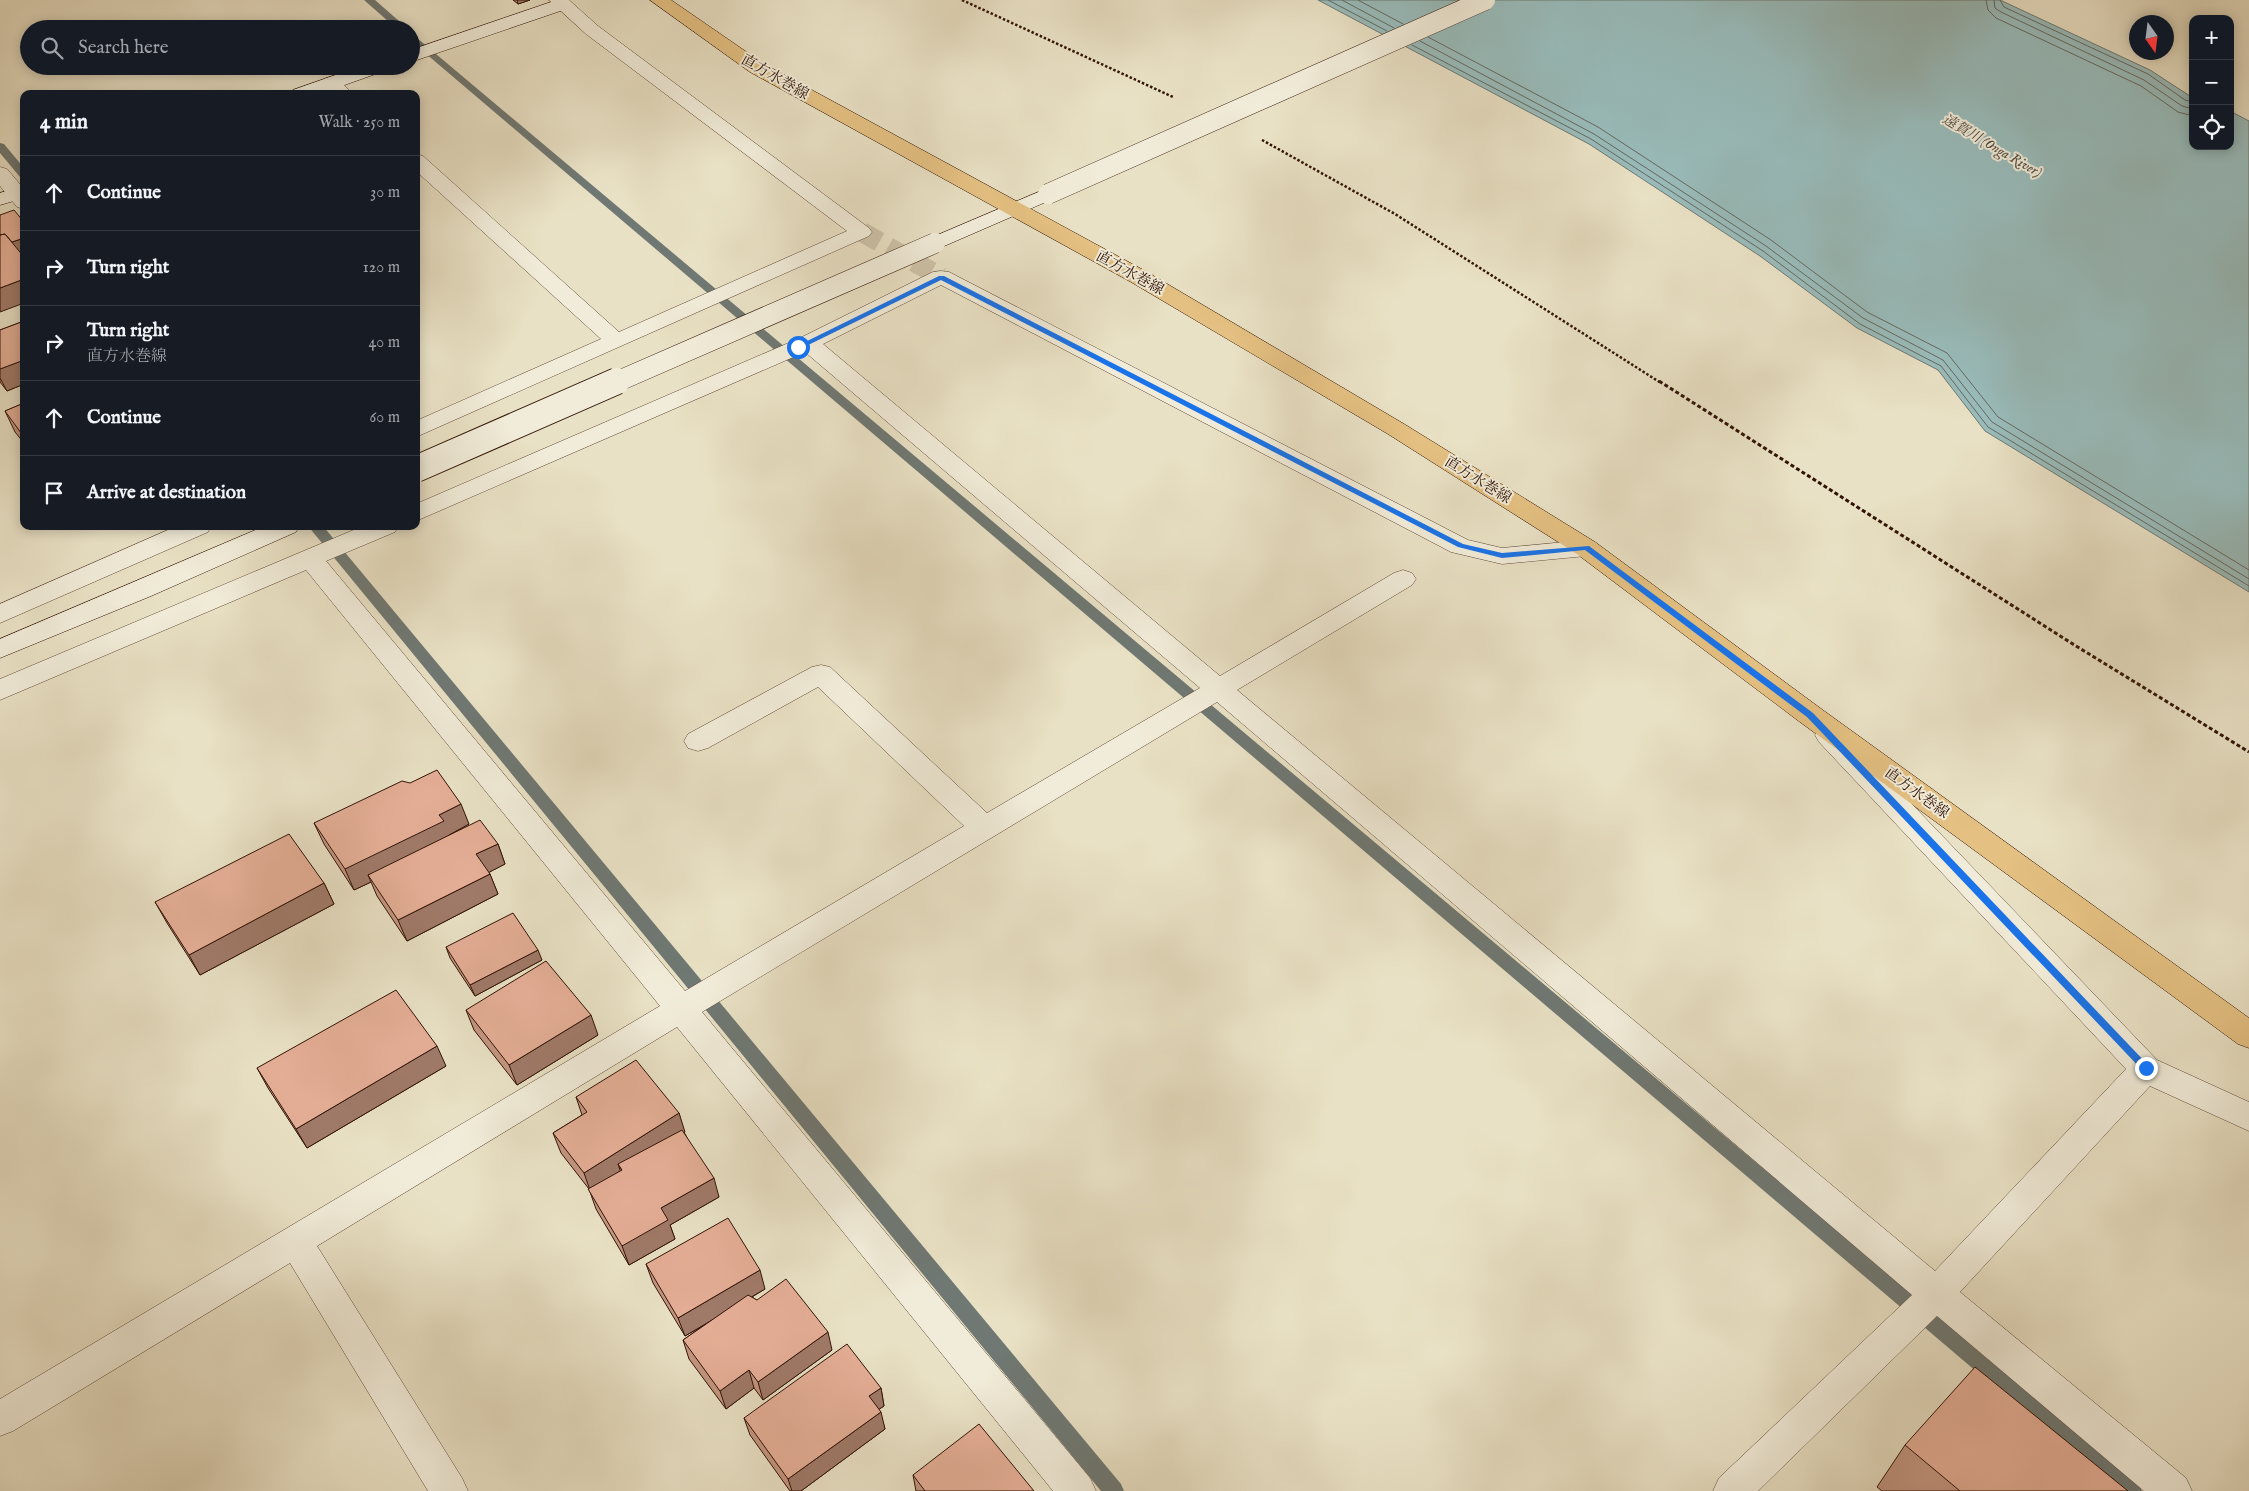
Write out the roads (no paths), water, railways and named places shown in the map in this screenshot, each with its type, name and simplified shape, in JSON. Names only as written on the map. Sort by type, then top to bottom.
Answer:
[{"type":"main road","name":"直方水巻線","points":[[659,0],[757,68],[1139,277],[1396,429],[1586,548],[1810,715],[2249,1034]]},
{"type":"street","points":[[420,467],[1014,209],[1485,0]]},
{"type":"street","points":[[420,53],[561,2],[592,30],[862,232],[420,428]]},
{"type":"street","points":[[337,88],[362,75]]},
{"type":"street","points":[[420,164],[616,341]]},
{"type":"street","points":[[0,174],[16,197]]},
{"type":"street","points":[[420,511],[775,358],[941,277],[1460,546],[1502,556],[1586,548]]},
{"type":"street","points":[[803,345],[1207,696],[1926,1303],[2173,1491]]},
{"type":"street","points":[[0,614],[190,530]]},
{"type":"street","points":[[0,649],[142,590],[278,530]]},
{"type":"street","points":[[0,690],[377,530]]},
{"type":"street","points":[[331,550],[697,999],[1077,1491]]},
{"type":"street","points":[[0,1419],[697,999],[1403,579]]},
{"type":"street","points":[[698,740],[821,674],[984,828]]},
{"type":"street","points":[[1810,715],[2146,1068],[2249,1117]]},
{"type":"street","points":[[1732,1491],[1926,1303],[2146,1068]]},
{"type":"street","points":[[296,1241],[449,1491]]},
{"type":"water","name":"遠賀川 (Onga River)","points":[[1318,0],[2000,0],[2150,70],[2189,95],[2189,150],[2234,150],[2234,113],[2249,121],[2249,592],[1985,431],[1938,370],[1857,328],[1760,256],[1589,144]]},
{"type":"waterway","points":[[369,0],[392,20]]},
{"type":"waterway","points":[[420,44],[2132,1491]]},
{"type":"waterway","points":[[0,146],[20,170]]},
{"type":"waterway","points":[[318,530],[1114,1491]]},
{"type":"tunnel","points":[[862,232],[941,277]]}]
